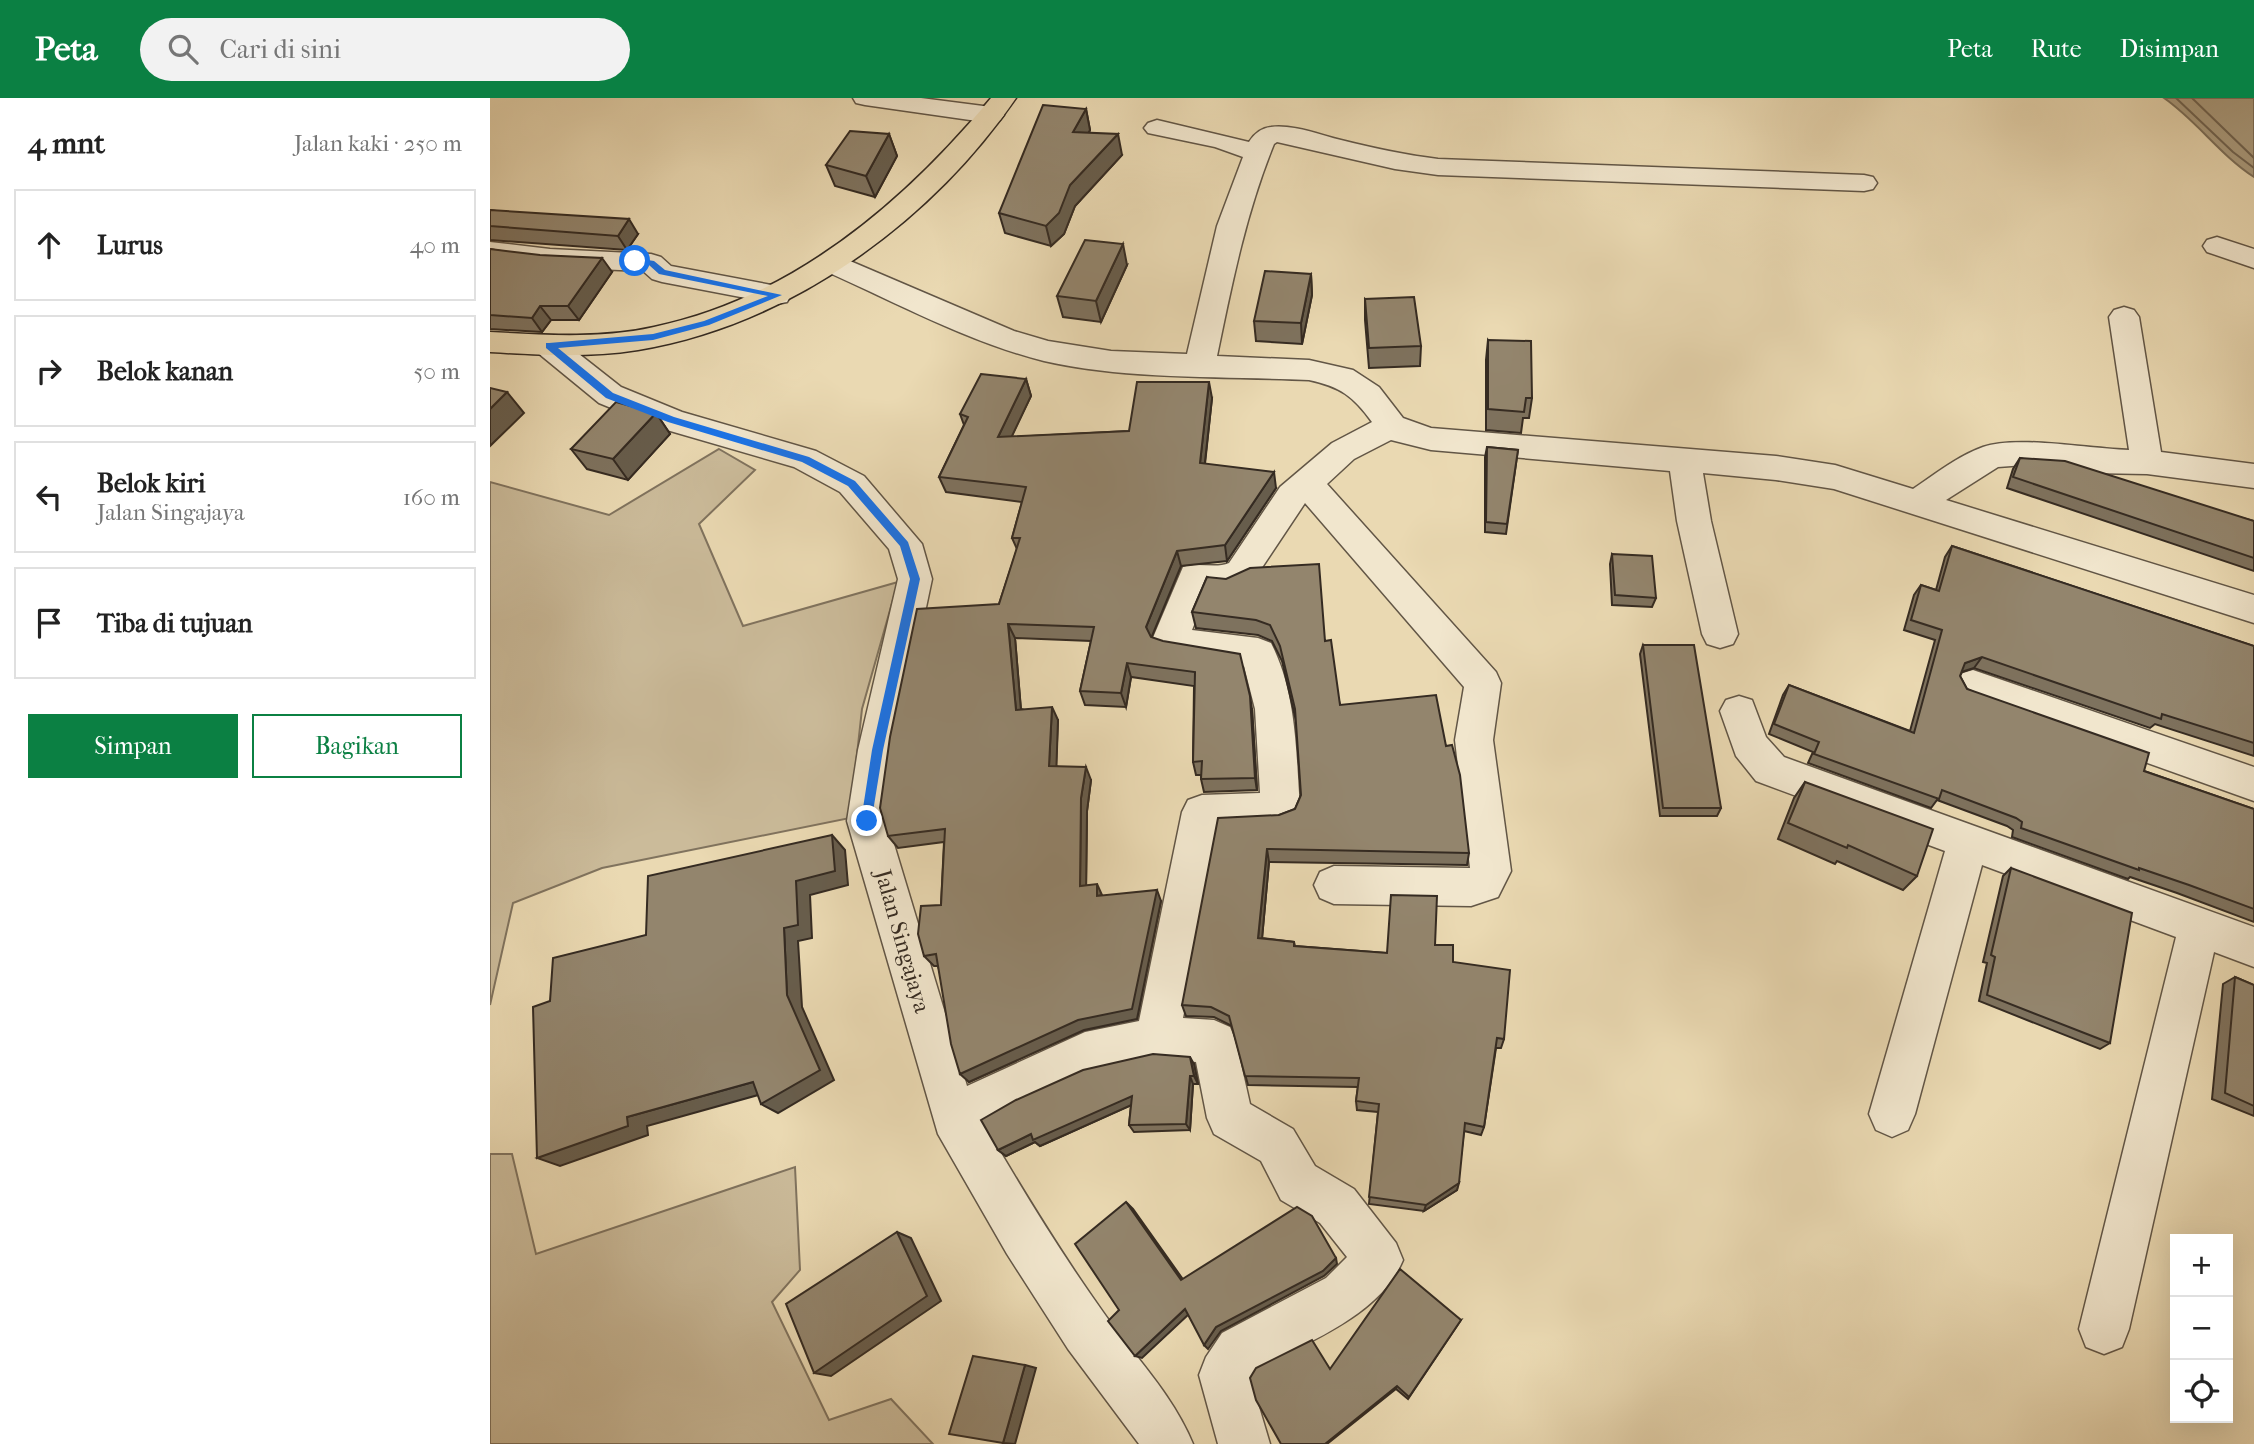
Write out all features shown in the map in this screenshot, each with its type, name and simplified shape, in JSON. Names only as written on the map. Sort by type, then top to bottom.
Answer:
[{"type":"main road","points":[[490,342],[549,345],[653,337],[706,323],[778,295],[833,264],[906,204],[997,107]]},
{"type":"street","points":[[865,98],[997,107]]},
{"type":"street","points":[[1157,128],[1221,141],[1257,153]]},
{"type":"street","points":[[1200,363],[1231,226],[1257,153],[1263,140],[1273,134],[1297,137],[1395,161],[1438,167],[1864,183]]},
{"type":"street","points":[[2217,246],[2254,259]]},
{"type":"street","points":[[490,251],[550,258],[651,263],[662,272],[778,295]]},
{"type":"street","points":[[833,264],[1003,338],[1046,351],[1111,361],[1309,370],[1342,377],[1368,394],[1392,426],[1402,432],[1431,439],[1776,468],[1835,477],[2254,609]]},
{"type":"street","points":[[2124,317],[2147,462]]},
{"type":"street","name":"Jalan Singajaya","points":[[549,345],[610,396],[671,419],[805,459],[852,484],[905,544],[915,579],[877,750],[867,821],[954,1118],[1031,1248],[1086,1331],[1152,1417],[1167,1444]]},
{"type":"street","points":[[1157,1038],[1202,812],[1280,809],[1274,709],[1258,653],[1213,649],[1170,640],[1187,603],[1195,576],[1229,579],[1241,572],[1292,496],[1343,451],[1392,426]]},
{"type":"street","points":[[1918,503],[1965,470],[1992,456],[2025,454],[2091,461],[2147,462],[2254,476]]},
{"type":"street","points":[[1685,460],[1694,521],[1720,634]]},
{"type":"street","points":[[1307,483],[1483,683],[1474,740],[1491,871],[1485,884],[1471,887],[1334,886]]},
{"type":"street","points":[[1973,685],[2254,785]]},
{"type":"street","points":[[1739,711],[1749,745],[1770,769],[2254,947]]},
{"type":"street","points":[[1892,1114],[1968,842]]},
{"type":"street","points":[[2104,1329],[2199,927]]},
{"type":"street","points":[[954,1118],[1006,1089],[1085,1054],[1157,1038],[1214,1042],[1230,1118],[1277,1145],[1298,1182],[1338,1206],[1379,1260],[1343,1295],[1240,1351],[1224,1375],[1244,1444]]},
{"type":"shaded area","points":[[719,449],[755,470],[699,524],[743,626],[898,582],[862,709],[850,818],[602,868],[513,903],[490,1005],[490,482],[609,515]]},
{"type":"shaded area","points":[[490,1154],[512,1154],[536,1254],[795,1167],[800,1270],[772,1302],[829,1420],[891,1399],[933,1444],[490,1444]]},
{"type":"water","points":[[2164,98],[2254,98],[2254,177],[2230,159]]},
{"type":"building","points":[[1043,105],[1086,109],[1073,132],[1118,134],[1070,185],[1059,213],[1046,226],[999,213]]},
{"type":"building","points":[[850,131],[889,134],[866,176],[826,165]]},
{"type":"building","points":[[490,210],[629,219],[618,236],[490,226]]},
{"type":"building","points":[[1085,240],[1123,244],[1096,301],[1057,296]]},
{"type":"building","points":[[490,249],[602,258],[568,306],[540,306],[532,318],[490,315]]},
{"type":"building","points":[[1265,271],[1311,274],[1301,323],[1254,321]]},
{"type":"building","points":[[1414,297],[1421,346],[1369,348],[1365,299]]},
{"type":"building","points":[[1488,340],[1531,341],[1532,398],[1526,398],[1524,412],[1488,409]]},
{"type":"building","points":[[981,374],[1026,379],[998,437],[1129,431],[1137,382],[1209,382],[1200,463],[1274,472],[1225,545],[1177,551],[1146,627],[1151,637],[1163,641],[1240,654],[1250,696],[1255,778],[1201,779],[1202,761],[1193,762],[1195,672],[1127,663],[1121,693],[1080,691],[1094,627],[1008,624],[1016,710],[1052,707],[1049,766],[1086,767],[1081,798],[1080,886],[1097,884],[1097,896],[1157,890],[1132,1009],[1078,1020],[960,1074],[951,1044],[936,954],[924,956],[918,934],[921,906],[941,905],[945,829],[888,836],[880,808],[890,737],[917,609],[999,604],[1020,538],[1012,538],[1026,487],[939,477],[968,417],[960,414]]},
{"type":"building","points":[[490,388],[507,392],[490,409]]},
{"type":"building","points":[[616,402],[656,413],[613,459],[571,449]]},
{"type":"building","points":[[1487,447],[1518,450],[1507,524],[1486,522]]},
{"type":"building","points":[[2020,458],[2065,461],[2254,521],[2254,558],[2013,477]]},
{"type":"building","points":[[1952,546],[2254,646],[2254,743],[2162,714],[2161,719],[1982,657],[1965,663],[1960,676],[1967,689],[2149,753],[2144,771],[2254,809],[2254,909],[2021,828],[2022,822],[2016,818],[1942,790],[1939,799],[1814,754],[1819,742],[1774,724],[1789,685],[1914,733],[1942,630],[1911,620],[1921,585],[1939,591]]},
{"type":"building","points":[[1612,554],[1652,556],[1656,598],[1615,595]]},
{"type":"building","points":[[1319,564],[1325,641],[1331,640],[1340,705],[1436,695],[1446,746],[1452,745],[1460,775],[1469,853],[1267,849],[1258,938],[1294,942],[1294,946],[1387,953],[1391,895],[1437,896],[1435,945],[1453,945],[1453,962],[1510,970],[1504,1039],[1497,1038],[1484,1127],[1465,1123],[1459,1183],[1426,1205],[1369,1197],[1379,1104],[1356,1101],[1359,1078],[1245,1076],[1229,1016],[1211,1007],[1182,1005],[1218,818],[1279,815],[1295,809],[1301,795],[1295,709],[1280,646],[1270,625],[1256,620],[1192,612],[1207,577],[1226,579],[1250,568]]},
{"type":"building","points":[[1643,645],[1694,645],[1721,808],[1663,808]]},
{"type":"building","points":[[1805,782],[1933,829],[1917,876],[1848,845],[1847,848],[1788,823]]},
{"type":"building","points":[[832,835],[835,871],[796,881],[798,925],[784,928],[787,995],[820,1070],[761,1104],[753,1082],[627,1117],[628,1126],[537,1158],[533,1007],[550,1001],[553,958],[646,935],[648,876]]},
{"type":"building","points":[[2011,868],[2132,913],[2110,1043],[1987,995],[1995,957],[1991,955]]},
{"type":"building","points":[[2235,977],[2254,985],[2254,1106],[2225,1093]]},
{"type":"building","points":[[1153,1054],[1190,1057],[1194,1076],[1190,1076],[1186,1124],[1129,1125],[1132,1096],[1033,1140],[1031,1134],[998,1150],[981,1120],[1016,1100],[1083,1070]]},
{"type":"building","points":[[1126,1202],[1181,1280],[1297,1207],[1312,1216],[1336,1258],[1323,1271],[1216,1327],[1204,1345],[1185,1309],[1135,1356],[1108,1321],[1119,1310],[1075,1244]]},
{"type":"building","points":[[897,1232],[927,1296],[814,1373],[786,1304]]},
{"type":"building","points":[[1400,1269],[1461,1320],[1409,1397],[1397,1386],[1325,1444],[1281,1444],[1256,1400],[1250,1378],[1256,1368],[1312,1340],[1330,1369]]},
{"type":"building","points":[[973,1356],[1025,1365],[1003,1443],[949,1434]]},
{"type":"route","points":[[635,261],[651,263],[662,272],[778,295],[706,323],[653,337],[606,343],[549,345],[610,396],[671,419],[805,459],[852,484],[905,544],[915,579],[877,750],[867,821]]}]
